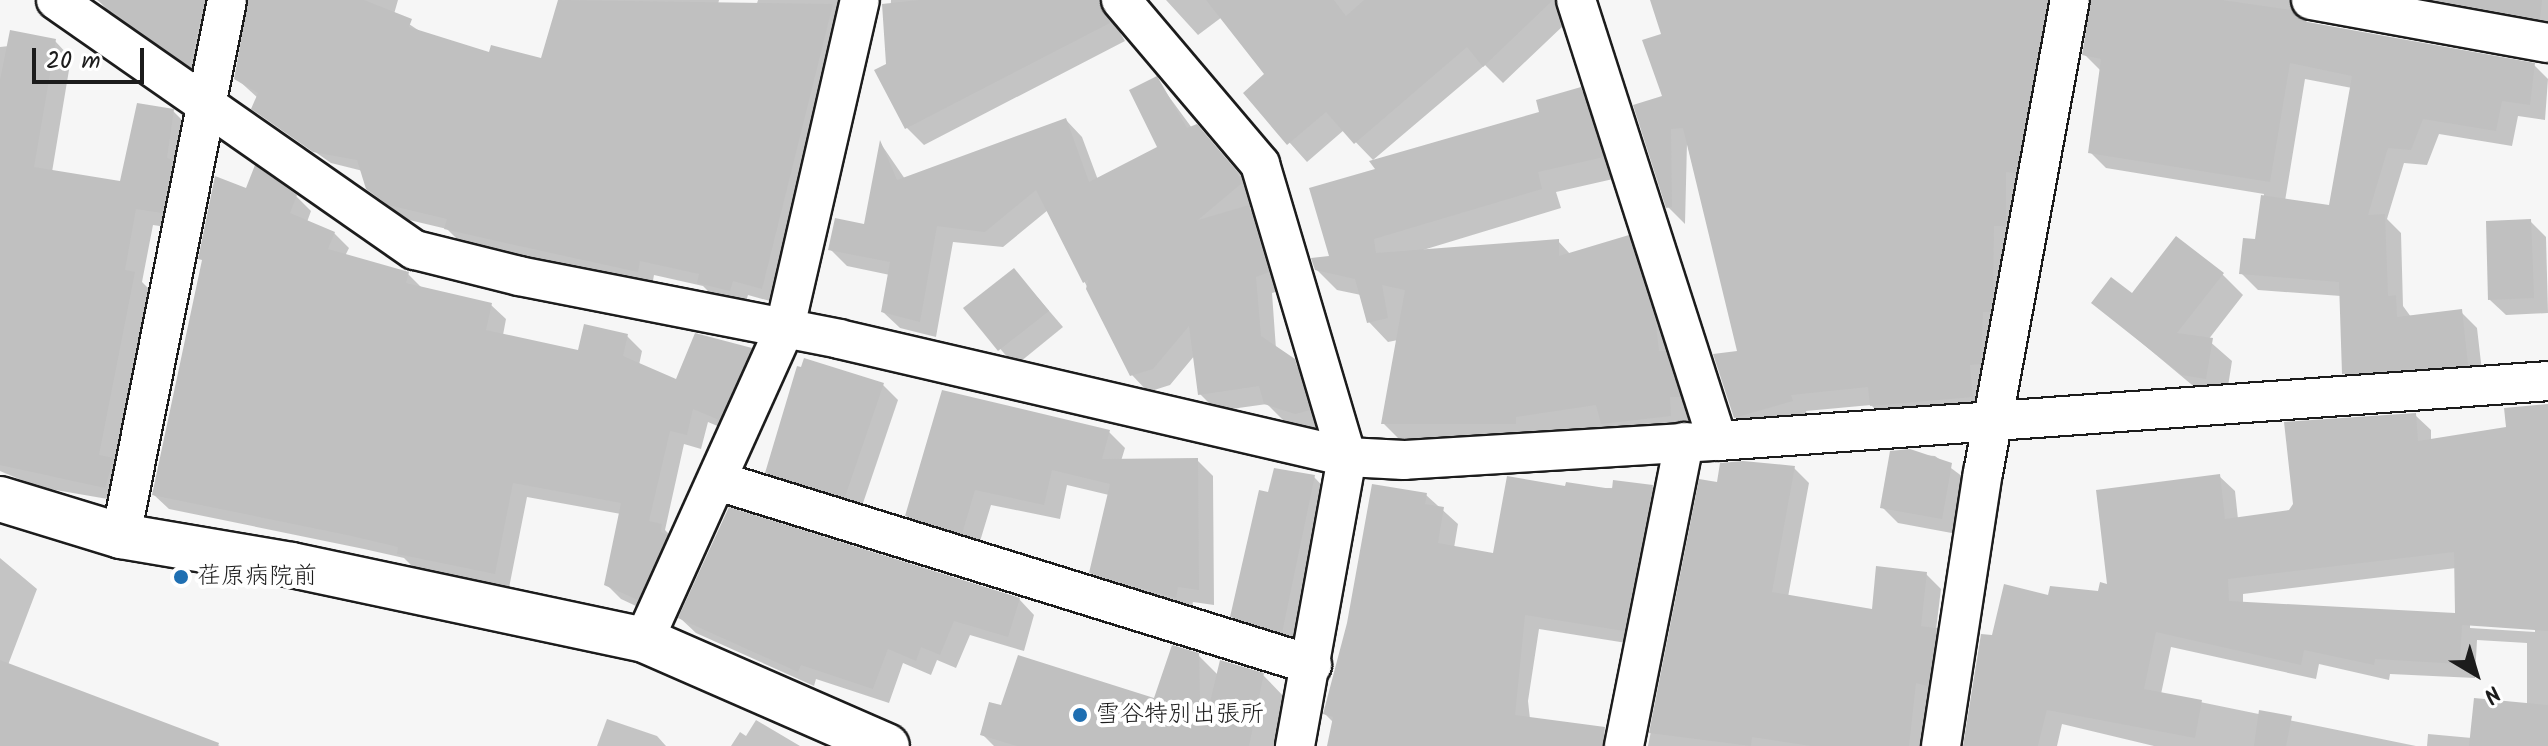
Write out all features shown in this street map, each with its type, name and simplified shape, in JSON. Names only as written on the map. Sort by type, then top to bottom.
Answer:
[{"type":"street","points":[[56,0],[207,101],[331,196],[415,250],[519,276],[785,327],[1347,457],[1404,460],[1701,442],[2548,381]]},
{"type":"street","points":[[121,536],[227,0]]},
{"type":"street","points":[[644,640],[785,327],[860,0]]},
{"type":"street","points":[[1121,0],[1260,164],[1347,457],[1295,746]]},
{"type":"street","points":[[1576,0],[1701,442],[1624,746]]},
{"type":"street","points":[[1941,746],[1993,420],[2070,0]]},
{"type":"street","points":[[2311,0],[2548,43]]},
{"type":"street","points":[[718,481],[1312,665]]},
{"type":"street","points":[[0,499],[121,536],[292,565],[644,640],[887,746]]},
{"type":"building","points":[[97,0],[205,0],[189,66],[156,43]]},
{"type":"building","points":[[248,0],[364,0],[412,19],[409,27],[489,52],[491,45],[541,58],[558,0],[833,4],[762,289],[733,281],[730,291],[697,283],[699,274],[640,261],[638,272],[519,246],[444,229],[447,219],[388,205],[366,189],[357,160],[313,152],[251,109],[258,93],[234,79]]},
{"type":"building","points":[[919,0],[1098,0],[1110,23],[905,129],[874,70],[886,64],[882,4]]},
{"type":"building","points":[[1206,0],[1334,0],[1346,16],[1364,0],[1553,0],[1483,67],[1467,47],[1354,144],[1326,112],[1287,145],[1243,93],[1264,74]]},
{"type":"building","points":[[1650,0],[2048,0],[2016,173],[2006,172],[2006,226],[1994,226],[1993,296],[1990,312],[1983,312],[1981,364],[1970,365],[1973,397],[1870,406],[1868,387],[1791,395],[1793,401],[1734,418],[1713,354],[1737,351],[1683,128],[1671,129],[1672,207],[1666,208],[1633,105],[1662,96],[1642,40],[1661,34]]},
{"type":"building","points":[[2091,0],[2222,0],[2292,10],[2307,22],[2535,63],[2530,105],[2502,101],[2496,131],[2423,119],[2411,150],[2388,148],[2368,215],[2385,214],[2388,296],[2396,295],[2397,317],[2462,309],[2468,365],[2342,374],[2339,282],[2239,274],[2243,238],[2255,239],[2261,195],[2329,205],[2352,76],[2290,63],[2270,182],[2088,153],[2101,59],[2082,55]]},
{"type":"building","points":[[2434,0],[2542,0],[2540,19]]},
{"type":"building","points":[[10,30],[56,39],[34,167],[120,181],[137,103],[174,109],[167,158],[173,160],[162,213],[136,209],[125,270],[135,272],[99,455],[114,458],[105,488],[0,465],[0,80]]},
{"type":"building","points":[[1157,76],[1187,128],[1197,124],[1235,169],[1242,183],[1198,220],[1249,205],[1269,272],[1256,277],[1261,336],[1295,359],[1310,410],[1295,414],[1264,404],[1259,386],[1198,395],[1189,326],[1153,369],[1130,376],[1086,289],[1088,280],[1083,283],[1036,190],[985,232],[937,226],[920,322],[881,312],[890,262],[828,250],[835,218],[864,224],[880,140],[897,180],[1066,118],[1089,182],[1157,147],[1129,90]]},
{"type":"building","points":[[1581,87],[1604,157],[1538,172],[1542,189],[1374,239],[1376,253],[1559,239],[1559,256],[1629,235],[1655,317],[1659,351],[1666,351],[1681,397],[1670,397],[1671,416],[1601,424],[1596,405],[1516,417],[1516,424],[1381,424],[1405,290],[1382,285],[1388,318],[1367,323],[1355,279],[1315,270],[1311,258],[1329,256],[1309,188],[1375,169],[1369,161],[1539,112],[1536,100]]},
{"type":"building","points":[[255,165],[297,195],[290,213],[335,232],[328,249],[409,272],[406,283],[492,303],[486,330],[578,350],[584,324],[628,334],[623,356],[676,379],[695,333],[752,348],[719,420],[693,409],[687,435],[670,431],[649,521],[662,524],[661,532],[667,535],[638,600],[604,585],[621,503],[513,483],[495,574],[397,554],[398,547],[347,535],[152,495],[202,260],[198,259],[215,176],[246,188]]},
{"type":"building","points":[[2531,219],[2534,298],[2488,300],[2486,221]]},
{"type":"building","points":[[2176,236],[2224,273],[2177,333],[2213,338],[2206,379],[2182,375],[2091,303],[2111,277],[2132,293]]},
{"type":"building","points":[[1014,268],[1049,311],[998,351],[963,308]]},
{"type":"building","points":[[804,358],[884,383],[845,497],[765,473],[797,366],[801,367]]},
{"type":"building","points":[[942,390],[1110,430],[1102,459],[1198,458],[1199,590],[1178,587],[1176,598],[1089,573],[1110,484],[1052,470],[1044,505],[975,490],[962,534],[905,516]]},
{"type":"building","points":[[2548,404],[2548,631],[2462,625],[2460,664],[2375,659],[2374,665],[2304,650],[2301,665],[2156,632],[2144,689],[2202,700],[2195,738],[2047,710],[2038,746],[1963,746],[1981,634],[1992,635],[2004,584],[2048,595],[2050,586],[2098,591],[2100,582],[2107,584],[2096,490],[2220,474],[2225,519],[2289,510],[2293,504],[2284,422],[2416,413],[2418,441],[2506,427],[2504,408]],"holes":[[[2454,552],[2455,613],[2229,601],[2228,579]]]},
{"type":"building","points":[[1910,449],[1952,463],[1942,519],[1880,508],[1890,451]]},
{"type":"building","points":[[1743,461],[1795,466],[1772,592],[1872,609],[1876,566],[1927,572],[1921,626],[1937,628],[1928,686],[1916,683],[1909,746],[1811,746],[1752,737],[1751,746],[1649,733],[1699,479],[1717,482],[1720,463]]},
{"type":"building","points":[[1274,468],[1315,475],[1282,633],[1230,617],[1259,490],[1268,492]]},
{"type":"building","points":[[1507,476],[1565,486],[1566,482],[1612,489],[1613,480],[1653,485],[1624,631],[1525,615],[1515,715],[1605,727],[1603,746],[1327,746],[1333,717],[1323,714],[1347,623],[1372,484],[1427,493],[1425,504],[1444,507],[1438,543],[1493,553]]},
{"type":"building","points":[[729,507],[1020,598],[1008,637],[954,621],[940,655],[921,647],[916,661],[888,649],[873,689],[801,665],[798,672],[678,618]]},
{"type":"building","points":[[1172,645],[1199,653],[1200,701],[1210,702],[1220,660],[1264,673],[1249,746],[1017,746],[980,735],[989,702],[1001,705],[1018,655],[1154,698]]},
{"type":"building","points":[[0,660],[219,743],[218,746],[0,746]]},
{"type":"building","points":[[2474,698],[2548,705],[2548,746],[2469,746]]},
{"type":"building","points":[[2259,710],[2292,716],[2286,746],[2254,746]]},
{"type":"place","name":"荏原病院前","points":[[181,577]]},
{"type":"place","name":"雪谷特別出張所","points":[[1080,715]]}]
